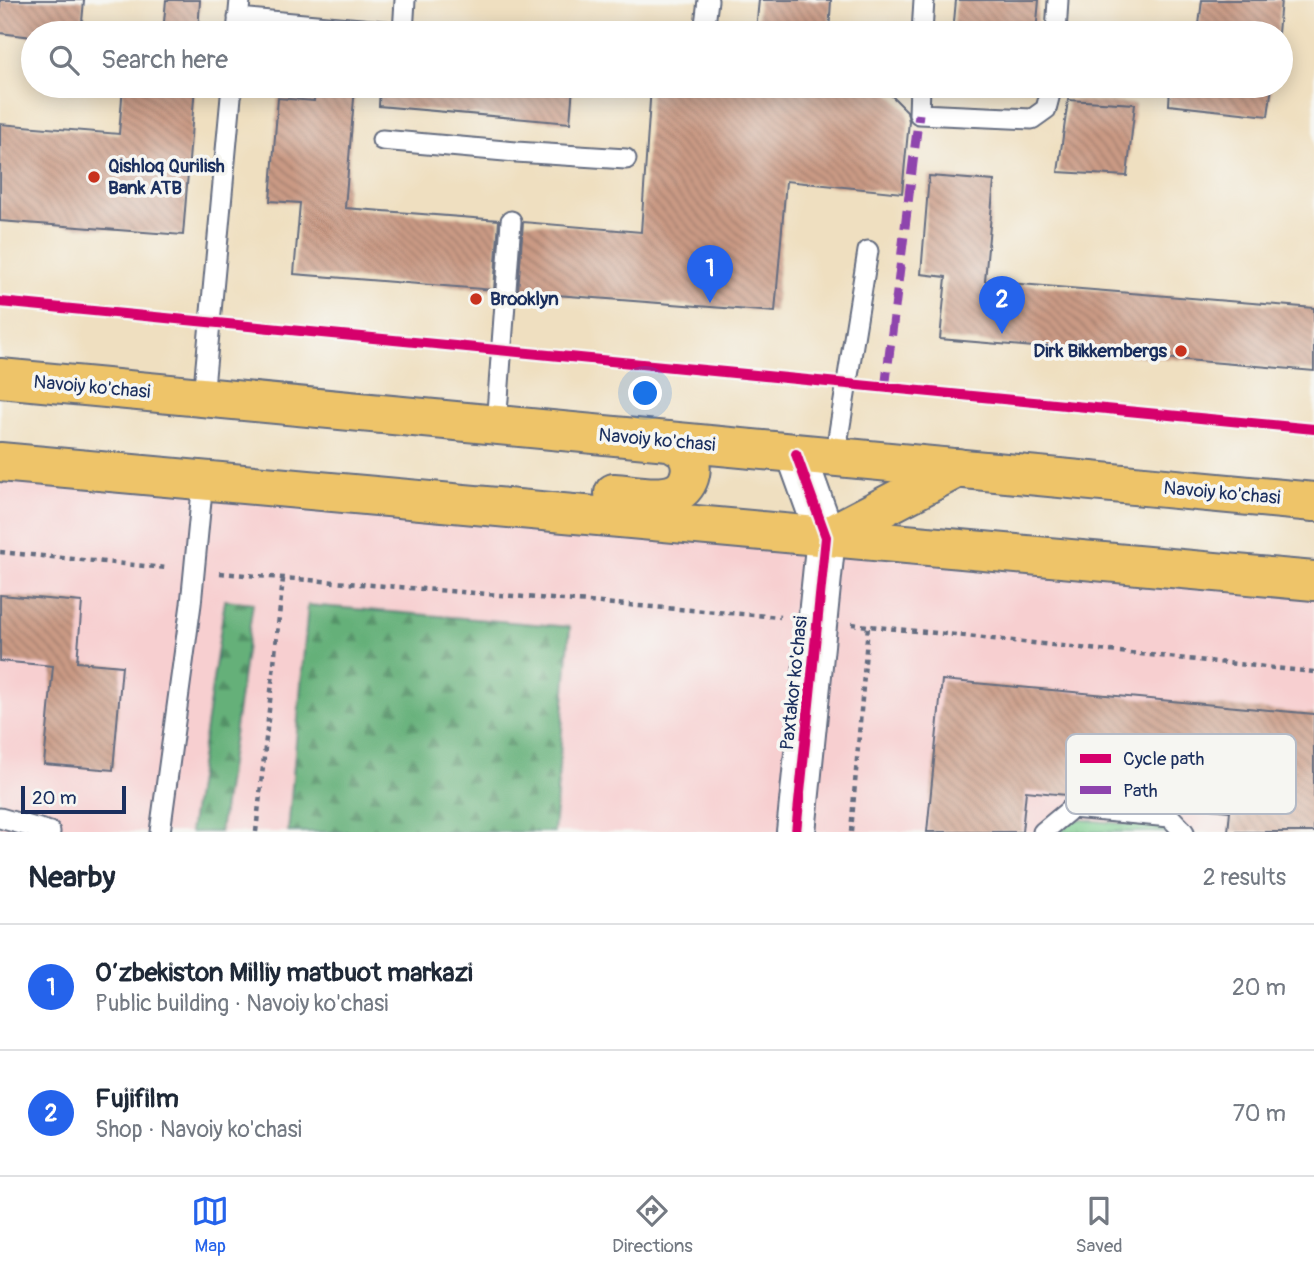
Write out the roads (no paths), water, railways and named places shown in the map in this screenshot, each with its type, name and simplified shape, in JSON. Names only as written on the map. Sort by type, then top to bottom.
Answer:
[{"type":"main road","name":"Navoiy ko'chasi","points":[[0,378],[1314,502]]},
{"type":"main road","points":[[204,480],[392,477],[657,496],[675,494],[685,486],[690,476],[691,465],[687,455],[683,448],[670,441]]},
{"type":"main road","points":[[0,461],[1314,581]]},
{"type":"main road","points":[[826,537],[958,468]]},
{"type":"street","points":[[796,454],[826,537]]},
{"type":"street","name":"Paxtakor ko'chasi","points":[[796,832],[826,537]]},
{"type":"lane","points":[[404,21],[405,0]]},
{"type":"lane","points":[[705,21],[708,0]]},
{"type":"lane","points":[[923,21],[924,0]]},
{"type":"lane","points":[[1057,21],[1058,0]]},
{"type":"lane","points":[[238,17],[280,21]]},
{"type":"lane","points":[[204,398],[231,98]]},
{"type":"lane","points":[[920,98],[919,114],[1032,119],[1046,109],[1049,98]]},
{"type":"lane","points":[[382,140],[626,159]]},
{"type":"lane","points":[[496,426],[511,221]]},
{"type":"lane","points":[[835,457],[868,251]]},
{"type":"lane","points":[[160,832],[204,480]]},
{"type":"lane","points":[[1043,832],[1066,813]]},
{"type":"lane","points":[[1137,814],[1170,817],[1184,832]]},
{"type":"lane","points":[[0,818],[50,832]]},
{"type":"place","name":"Qishloq Qurilish Bank ATB","points":[[94,177]]},
{"type":"place","name":"Brooklyn","points":[[476,299]]},
{"type":"place","name":"O‘zbekiston Milliy matbuot markazi","points":[[710,303]]},
{"type":"place","name":"Fujifilm","points":[[1002,334]]},
{"type":"place","name":"Dirk Bikkembergs","points":[[1181,351]]}]
